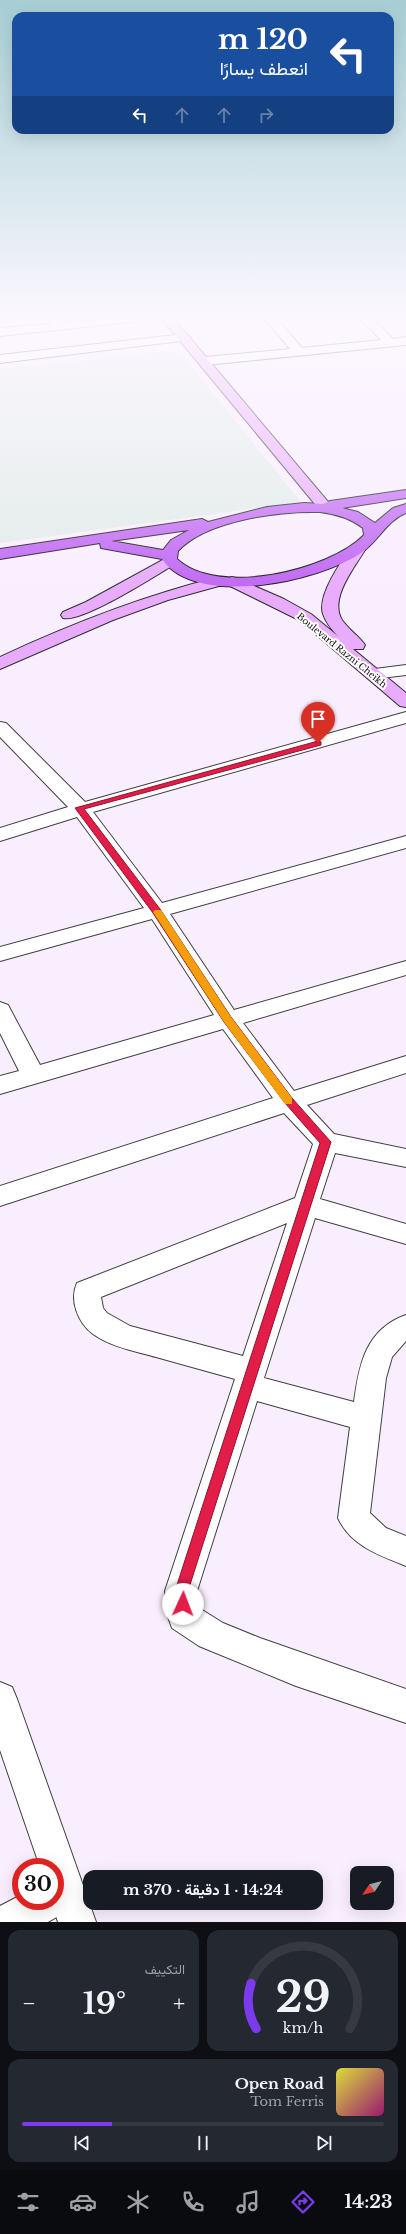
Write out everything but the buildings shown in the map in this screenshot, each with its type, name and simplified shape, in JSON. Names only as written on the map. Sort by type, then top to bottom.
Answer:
[{"type":"main road","points":[[244,409],[324,506],[364,520],[370,526],[371,535]]},
{"type":"main road","points":[[0,554],[87,542],[245,516],[406,494]]},
{"type":"main road","points":[[304,508],[338,511]]},
{"type":"main road","points":[[0,664],[87,622],[179,590],[226,582],[264,579],[304,571],[339,559],[357,550],[389,515],[406,508]]},
{"type":"main road","points":[[170,559],[169,553],[175,545],[189,535],[204,528],[245,516]]},
{"type":"main road","points":[[87,542],[170,559],[195,576],[226,582]]},
{"type":"main road","name":"Boulevard Razni Cheikh","points":[[357,550],[336,586],[330,613],[337,625],[348,637],[389,672],[406,702]]},
{"type":"main road","points":[[20,637],[92,605],[170,559]]},
{"type":"main road","name":"Boulevard Razni Cheikh","points":[[226,582],[278,602],[305,617],[406,684]]},
{"type":"street","points":[[0,835],[80,808],[318,743],[406,717]]},
{"type":"street","points":[[0,727],[80,808],[157,911],[228,1019],[288,1101],[326,1142],[406,1158]]},
{"type":"street","points":[[0,954],[406,842]]},
{"type":"street","points":[[0,1085],[406,968]]},
{"type":"street","points":[[0,1010],[33,1075]]},
{"type":"street","points":[[0,1196],[288,1101],[406,1064]]},
{"type":"street","points":[[326,1142],[181,1591],[184,1617],[198,1628],[225,1641],[303,1672],[406,1706]]},
{"type":"street","points":[[366,1418],[110,1331],[95,1320],[87,1306],[87,1291],[306,1205],[406,1234]]},
{"type":"street","points":[[406,1327],[395,1331],[375,1358],[354,1518],[375,1538],[406,1551]]},
{"type":"street","points":[[0,1699],[48,1858]]},
{"type":"street","points":[[10,1922],[43,1910]]},
{"type":"shaded area","points":[[0,409],[225,409],[301,502],[0,543]]},
{"type":"slow traffic","points":[[158,912],[228,1019],[289,1101]]},
{"type":"route","points":[[183,1604],[181,1591],[326,1142],[288,1101],[228,1019],[157,911],[80,808],[318,743]]}]
